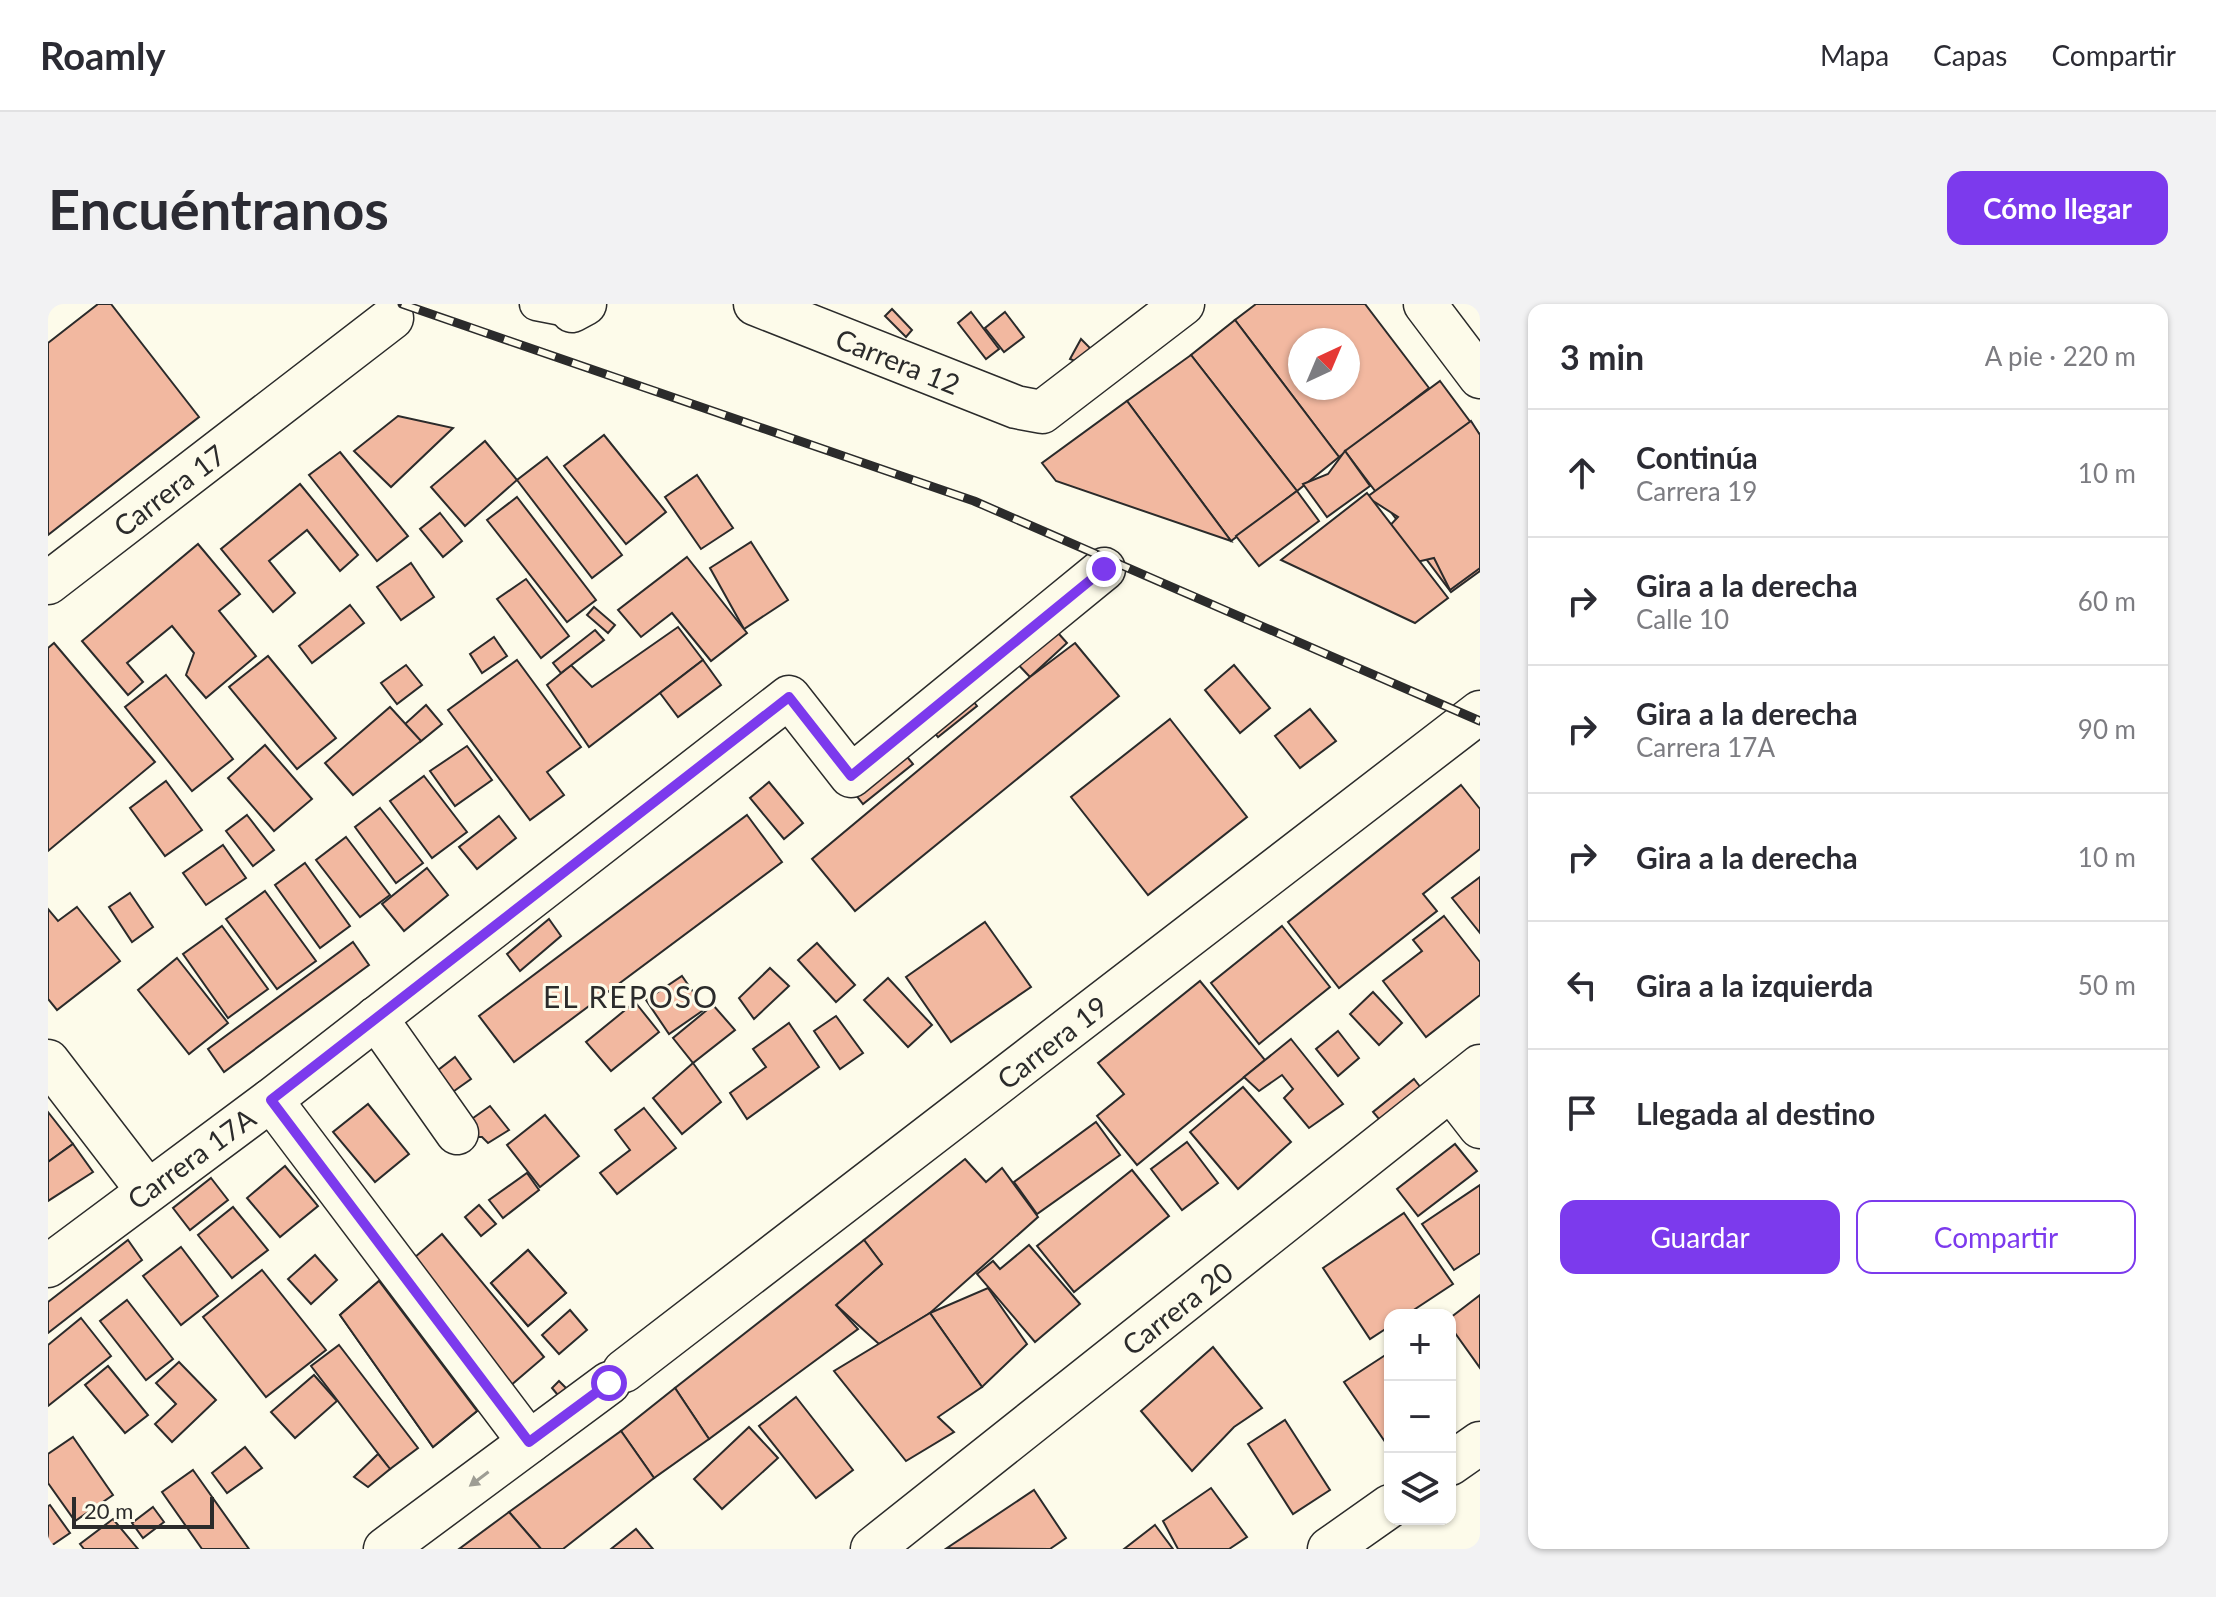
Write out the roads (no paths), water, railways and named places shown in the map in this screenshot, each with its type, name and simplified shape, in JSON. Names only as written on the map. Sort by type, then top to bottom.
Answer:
[{"type":"street","name":"Carrera 12","points":[[755,304],[1016,407],[1042,412],[1183,304]]},
{"type":"street","points":[[1425,304],[1480,377]]},
{"type":"street","name":"Carrera 17","points":[[48,583],[392,318]]},
{"type":"street","name":"Carrera 17A","points":[[48,1266],[271,1100],[789,697],[851,776],[1104,569]]},
{"type":"street","name":"Carrera 19","points":[[385,1549],[617,1377],[1480,712]]},
{"type":"street","points":[[376,1018],[457,1133]]},
{"type":"street","points":[[48,1061],[147,1190]]},
{"type":"street","points":[[1466,1079],[1480,1127]]},
{"type":"street","name":"Carrera 20","points":[[872,1549],[1466,1079]]},
{"type":"street","points":[[271,1100],[529,1442]]},
{"type":"street","points":[[1456,1460],[1480,1443]]},
{"type":"street","points":[[1329,1549],[1384,1510]]},
{"type":"railway","points":[[402,304],[974,501],[1480,721]]},
{"type":"district","name":"EL REPOSO","points":[[631,996]]}]
